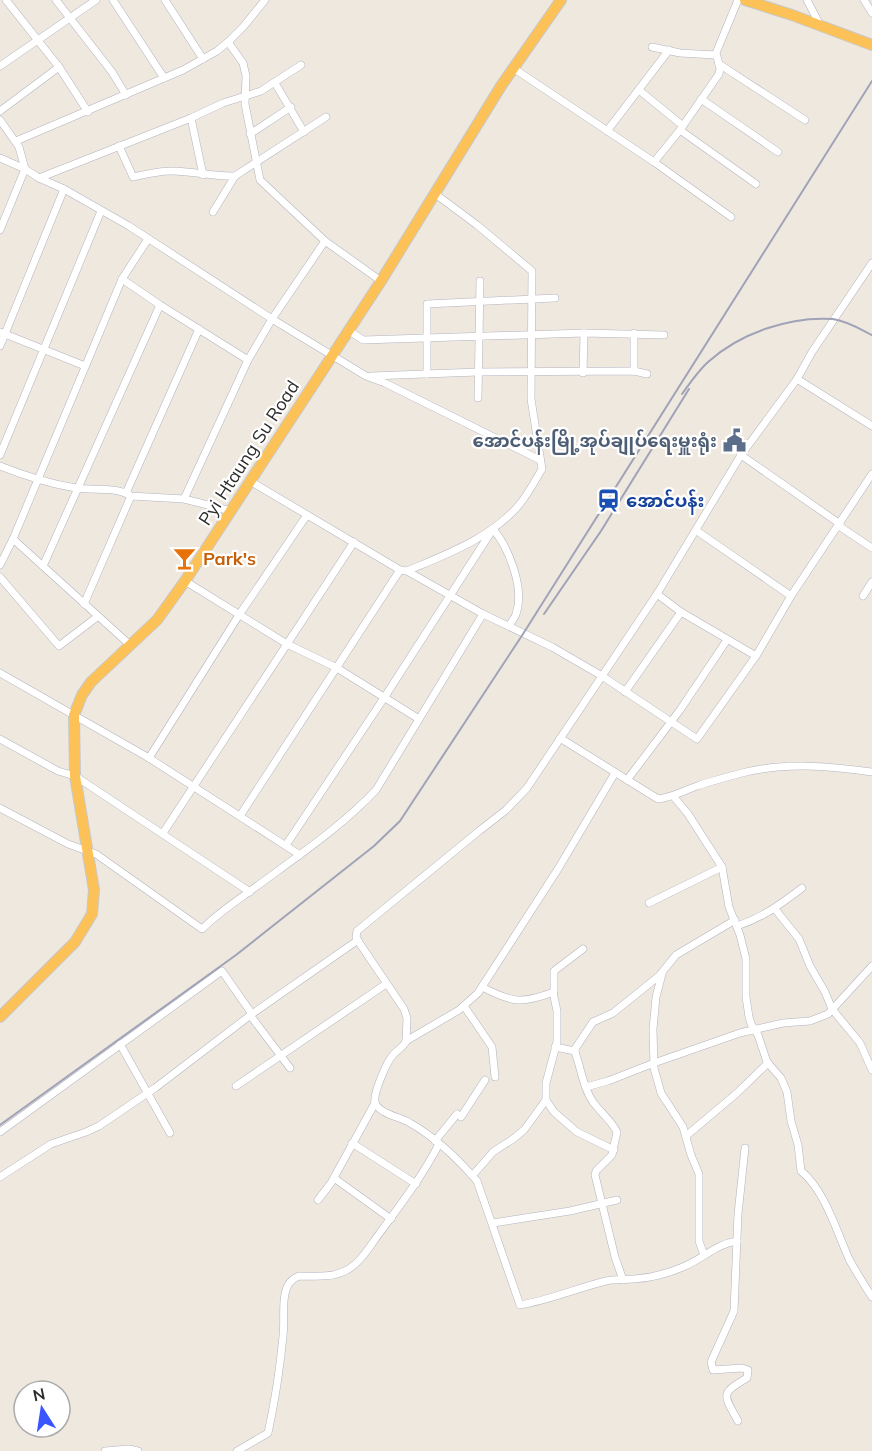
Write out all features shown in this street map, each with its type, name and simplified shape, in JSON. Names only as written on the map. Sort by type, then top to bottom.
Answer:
[{"type":"highway","name":"Pyi Htaung Su Road","points":[[0,1017],[75,942],[92,914],[94,890],[75,776],[74,715],[82,695],[91,682],[157,620],[185,581],[381,280],[513,68],[561,0]]},
{"type":"highway","points":[[745,0],[872,45]]},
{"type":"street","points":[[6,0],[59,67],[88,112]]},
{"type":"street","points":[[56,0],[112,72],[126,95]]},
{"type":"street","points":[[1,63],[38,41],[96,0]]},
{"type":"street","points":[[113,0],[164,78]]},
{"type":"street","points":[[165,0],[203,59]]},
{"type":"street","points":[[16,141],[88,112],[203,59],[228,42],[265,0]]},
{"type":"street","points":[[654,162],[719,74],[716,55],[738,0]]},
{"type":"street","points":[[807,0],[820,26]]},
{"type":"street","points":[[864,0],[872,13]]},
{"type":"street","points":[[228,42],[243,63],[250,134],[260,180],[325,241],[381,280]]},
{"type":"street","points":[[652,47],[680,53],[716,55]]},
{"type":"street","points":[[608,131],[669,50]]},
{"type":"street","points":[[719,64],[805,120]]},
{"type":"street","points":[[39,178],[191,118],[223,103],[246,97],[275,83],[301,65]]},
{"type":"street","points":[[0,111],[59,67]]},
{"type":"street","points":[[513,68],[654,162],[731,217]]},
{"type":"street","points":[[275,83],[304,132]]},
{"type":"street","points":[[639,90],[681,128],[756,184]]},
{"type":"street","points":[[701,99],[778,152]]},
{"type":"street","points":[[250,134],[291,107]]},
{"type":"street","points":[[213,212],[235,176],[326,117]]},
{"type":"street","points":[[191,118],[203,175]]},
{"type":"street","points":[[0,120],[16,141],[25,169],[0,230]]},
{"type":"street","points":[[119,146],[133,177],[162,171],[235,176]]},
{"type":"street","points":[[0,158],[64,189],[101,211],[366,376],[386,383],[540,460]]},
{"type":"street","points":[[0,346],[2,333],[64,189]]},
{"type":"street","points":[[286,845],[493,529],[519,504],[542,469],[531,399],[532,271],[434,193]]},
{"type":"street","points":[[0,455],[101,211]]},
{"type":"street","points":[[0,565],[13,540],[122,279],[148,239]]},
{"type":"street","points":[[184,499],[248,360],[272,319],[325,241]]},
{"type":"street","points":[[318,1200],[334,1178],[375,1103],[386,1065],[406,1041],[407,1018],[404,1009],[356,938],[357,931],[506,810],[527,788],[657,594],[741,455],[797,379],[812,352],[872,263]]},
{"type":"street","points":[[122,279],[248,360]]},
{"type":"street","points":[[478,398],[480,281]]},
{"type":"street","points":[[427,374],[427,304],[555,298]]},
{"type":"street","points":[[43,566],[160,305]]},
{"type":"street","points":[[84,604],[199,329]]},
{"type":"street","points":[[348,330],[363,340],[584,333],[664,334]]},
{"type":"street","points":[[2,333],[85,366]]},
{"type":"street","points":[[583,373],[584,333]]},
{"type":"street","points":[[634,333],[634,371]]},
{"type":"street","points":[[366,376],[478,372],[634,371],[647,374]]},
{"type":"street","points":[[797,379],[872,426]]},
{"type":"street","points":[[741,455],[872,548]]},
{"type":"street","points":[[0,466],[38,480],[78,488],[184,499],[231,511]]},
{"type":"street","points":[[250,482],[404,571],[483,614],[552,647],[602,676],[697,739],[756,656],[791,596],[872,474]]},
{"type":"street","points":[[149,758],[239,615],[307,515]]},
{"type":"street","points":[[240,816],[336,669],[404,571],[442,556],[493,529]]},
{"type":"street","points":[[493,529],[507,550],[516,580],[518,597],[516,614],[508,626]]},
{"type":"street","points":[[697,531],[791,596]]},
{"type":"street","points":[[13,540],[129,645]]},
{"type":"street","points":[[163,833],[354,542]]},
{"type":"street","points":[[0,577],[59,646],[97,617]]},
{"type":"street","points":[[185,581],[287,644],[336,669],[419,719]]},
{"type":"street","points":[[863,596],[872,582]]},
{"type":"street","points":[[657,594],[681,612],[756,656]]},
{"type":"street","points":[[625,692],[681,612]]},
{"type":"street","points":[[0,808],[87,852],[96,854],[202,929],[219,913],[300,855],[359,808],[376,790],[483,614]]},
{"type":"street","points":[[627,780],[670,723],[727,640]]},
{"type":"street","points":[[0,673],[149,758],[300,855]]},
{"type":"street","points":[[560,738],[658,799],[674,797],[717,780],[765,769],[793,766],[872,772]]},
{"type":"street","points":[[0,739],[58,771],[75,776],[250,892]]},
{"type":"street","points":[[406,1041],[464,1006],[482,987],[558,869],[615,773]]},
{"type":"street","points":[[674,797],[688,814],[722,867],[729,907],[746,959],[746,997],[749,1017],[768,1063],[780,1078],[787,1092],[801,1171],[815,1187],[850,1260],[872,1297]]},
{"type":"street","points":[[649,903],[722,867]]},
{"type":"street","points":[[623,1280],[615,1257],[595,1175],[614,1150],[617,1132],[605,1114],[594,1104],[575,1051],[593,1022],[613,1013],[663,972],[676,955],[736,923],[758,919],[802,888]]},
{"type":"street","points":[[775,909],[800,939],[810,966],[832,1009],[860,1043],[872,1070]]},
{"type":"street","points":[[0,1177],[51,1144],[99,1126],[358,940]]},
{"type":"street","points":[[583,949],[554,971],[553,992],[557,1011],[555,1047],[546,1083],[546,1100],[554,1112],[577,1132],[614,1150]]},
{"type":"street","points":[[586,1087],[755,1030],[783,1023],[822,1018],[872,966]]},
{"type":"street","points":[[0,1132],[222,971],[290,1068]]},
{"type":"street","points":[[663,972],[656,997],[653,1029],[655,1078],[661,1093],[683,1127],[690,1155],[699,1174],[699,1241],[704,1255]]},
{"type":"street","points":[[236,1086],[386,984]]},
{"type":"street","points":[[482,987],[499,996],[519,1002],[553,992]]},
{"type":"street","points":[[464,1006],[490,1042],[494,1052],[495,1077]]},
{"type":"street","points":[[120,1044],[170,1133]]},
{"type":"street","points":[[555,1047],[575,1051]]},
{"type":"street","points":[[686,1136],[744,1087],[768,1063]]},
{"type":"street","points":[[237,1451],[268,1433],[273,1411],[288,1284],[293,1278],[299,1276],[335,1275],[347,1270],[368,1250],[416,1184],[437,1142],[457,1114],[461,1117],[485,1080]]},
{"type":"street","points":[[473,1175],[493,1152],[524,1130],[546,1100]]},
{"type":"street","points":[[375,1103],[379,1109],[410,1122],[437,1142],[477,1180],[520,1305],[544,1301],[605,1281],[636,1279],[671,1271],[686,1266],[723,1243],[737,1241]]},
{"type":"street","points":[[352,1143],[416,1184]]},
{"type":"street","points":[[738,1421],[726,1395],[730,1389],[747,1378],[748,1371],[742,1368],[713,1370],[711,1362],[734,1311],[738,1214],[745,1148]]},
{"type":"street","points":[[334,1178],[391,1219]]},
{"type":"street","points":[[493,1223],[570,1211],[617,1200]]},
{"type":"street","points":[[105,1451],[129,1449],[138,1451]]},
{"type":"railway","points":[[0,1125],[236,955],[374,846],[400,821],[523,634],[872,81]]},
{"type":"railway","points":[[682,394],[708,362],[735,343],[766,329],[800,320],[833,319],[848,323],[872,335]]},
{"type":"railway","points":[[544,614],[601,531],[689,389]]},
{"type":"place","name":"အောင်ပန်းမြို့အုပ်ချုပ်ရေးမှူးရုံး","points":[[735,441]]},
{"type":"place","name":"အောင်ပန်း","points":[[608,501]]},
{"type":"place","name":"Park's","points":[[185,559]]}]
